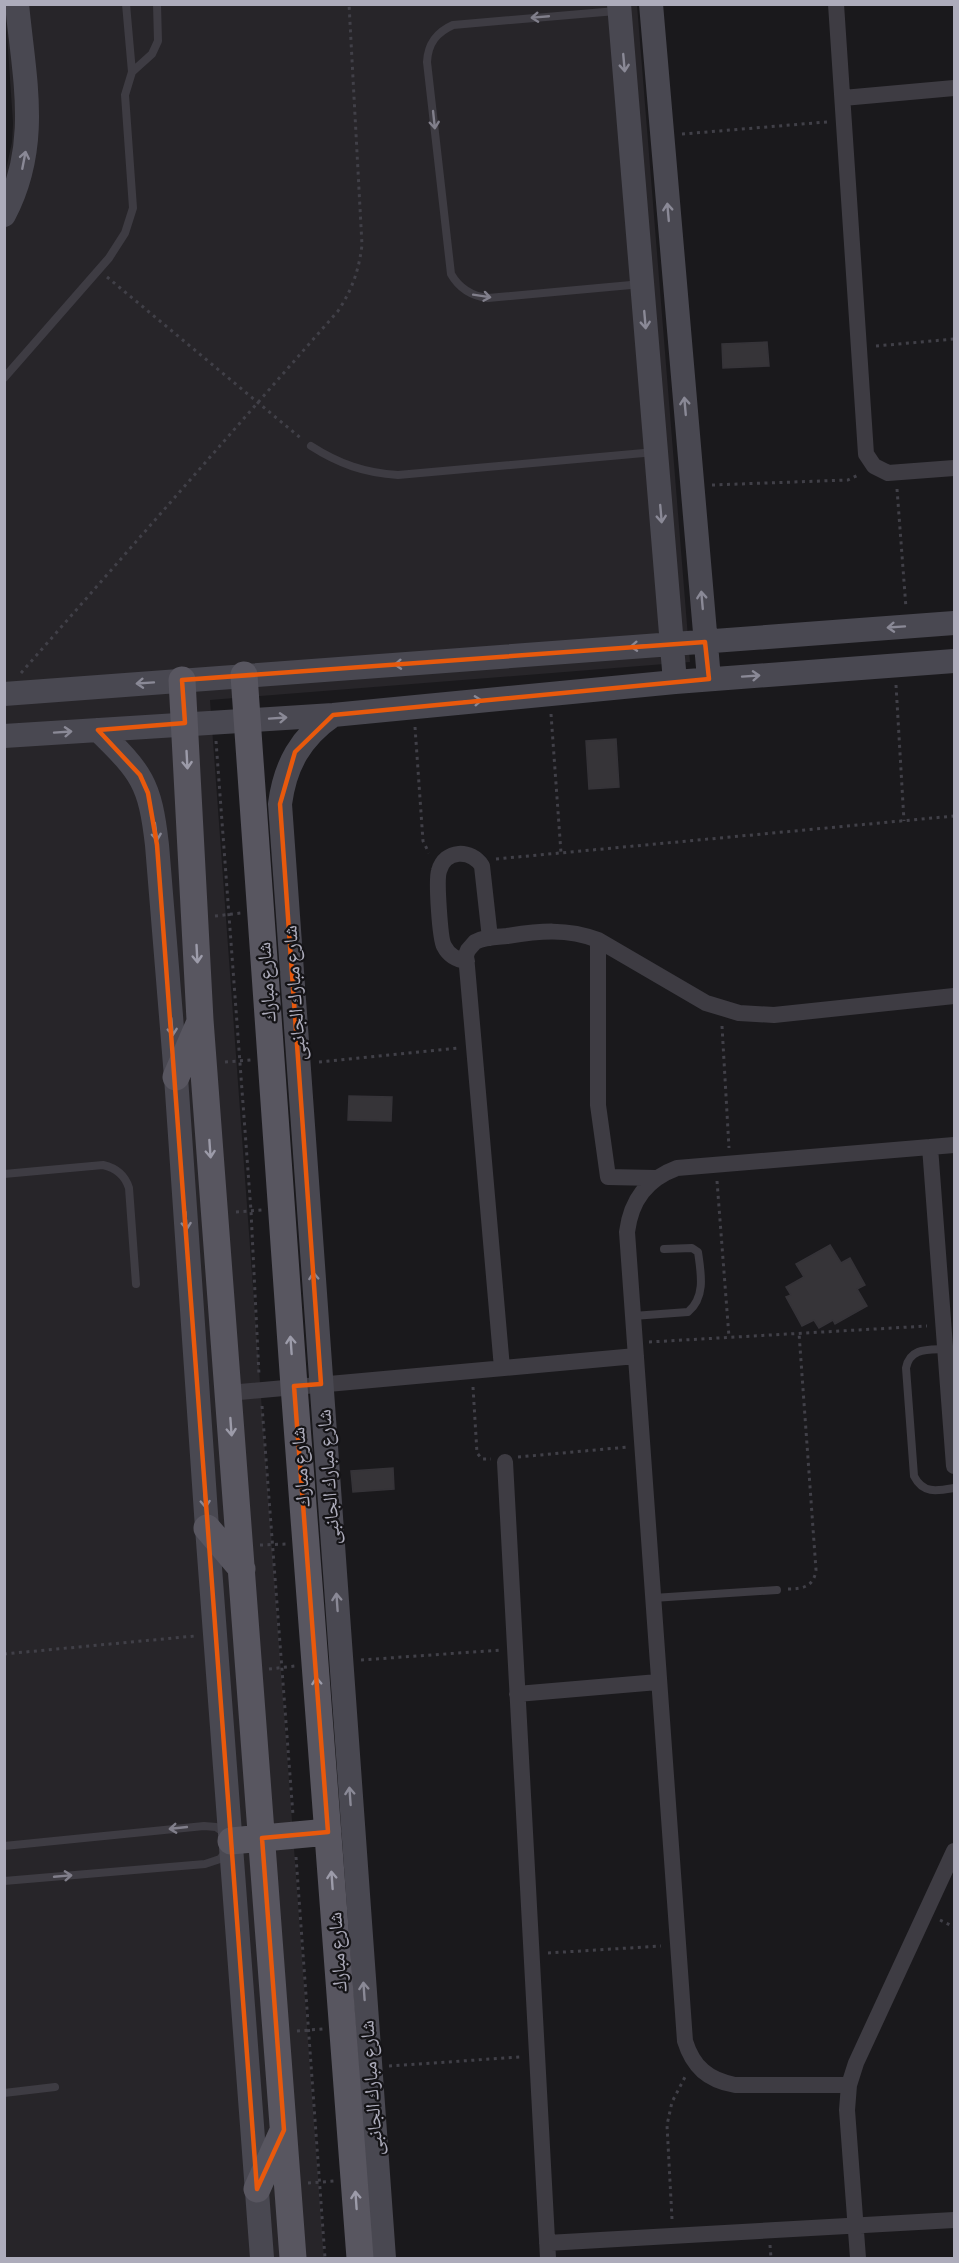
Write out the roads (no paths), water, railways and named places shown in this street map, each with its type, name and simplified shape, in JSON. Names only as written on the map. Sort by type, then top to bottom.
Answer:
[{"type":"main road","points":[[4,214],[22,172],[28,135],[17,4]]},
{"type":"main road","points":[[651,4],[709,680]]},
{"type":"main road","points":[[619,8],[675,682]]},
{"type":"main road","points":[[4,694],[954,623]]},
{"type":"main road","points":[[4,736],[333,715],[675,682],[954,661]]},
{"type":"main road","name":"شارع مبارك","points":[[244,675],[306,1542],[328,1663],[328,1832],[360,2259]]},
{"type":"main road","points":[[182,680],[200,1020],[293,2259]]},
{"type":"main road","name":"شارع مبارك الجانبى","points":[[333,715],[305,738],[295,752],[287,769],[280,804],[321,1384],[328,1663],[370,2068],[384,2259]]},
{"type":"main road","points":[[98,730],[130,761],[140,775],[154,815],[176,1077],[207,1528],[262,2259]]},
{"type":"main road","points":[[176,1077],[200,1020]]},
{"type":"main road","points":[[207,1528],[241,1558]]},
{"type":"main road","points":[[231,1840],[328,1832]]},
{"type":"main road","points":[[257,2189],[284,2130]]},
{"type":"street","points":[[836,4],[866,454],[880,470],[896,472],[954,468]]},
{"type":"street","points":[[843,98],[954,88]]},
{"type":"street","points":[[467,961],[449,954],[442,942],[438,877],[442,863],[448,858],[461,853],[468,854],[479,861],[482,866],[490,938]]},
{"type":"street","points":[[502,1368],[467,961],[471,945],[479,939],[558,930],[585,935],[598,940],[706,1003],[721,1009],[756,1015],[954,996]]},
{"type":"street","points":[[598,940],[598,1105],[608,1177],[655,1178]]},
{"type":"street","points":[[849,2085],[735,2085],[712,2079],[694,2063],[685,2041],[652,1598],[627,1232],[628,1219],[638,1196],[655,1178],[677,1168],[954,1145]]},
{"type":"street","points":[[930,1147],[954,1467]]},
{"type":"street","points":[[229,1393],[502,1368],[635,1349]]},
{"type":"street","points":[[506,1459],[547,2251],[673,2236],[954,2220]]},
{"type":"street","points":[[517,1694],[658,1682]]},
{"type":"street","points":[[858,2259],[847,2109],[849,2085],[856,2063],[954,1851]]},
{"type":"lane","points":[[4,378],[99,270],[122,239],[133,208],[125,107],[125,95],[132,72],[126,4]]},
{"type":"lane","points":[[132,72],[152,54],[159,41],[156,4]]},
{"type":"lane","points":[[619,8],[453,25],[445,28],[432,41],[427,62],[451,273],[460,286],[473,295],[488,298],[642,284]]},
{"type":"lane","points":[[311,446],[340,463],[356,469],[398,475],[656,452]]},
{"type":"lane","points":[[4,1174],[103,1165],[118,1170],[127,1181],[129,1188],[136,1284]]},
{"type":"lane","points":[[633,1316],[688,1312],[698,1300],[701,1285],[698,1252],[692,1248],[664,1250]]},
{"type":"lane","points":[[946,1349],[921,1350],[907,1362],[906,1368],[914,1476],[918,1483],[929,1490],[954,1488]]},
{"type":"lane","points":[[652,1598],[777,1590]]},
{"type":"lane","points":[[4,1846],[204,1826],[221,1829],[231,1840],[225,1854],[212,1862],[4,1881]]},
{"type":"lane","points":[[4,2094],[55,2087]]}]
